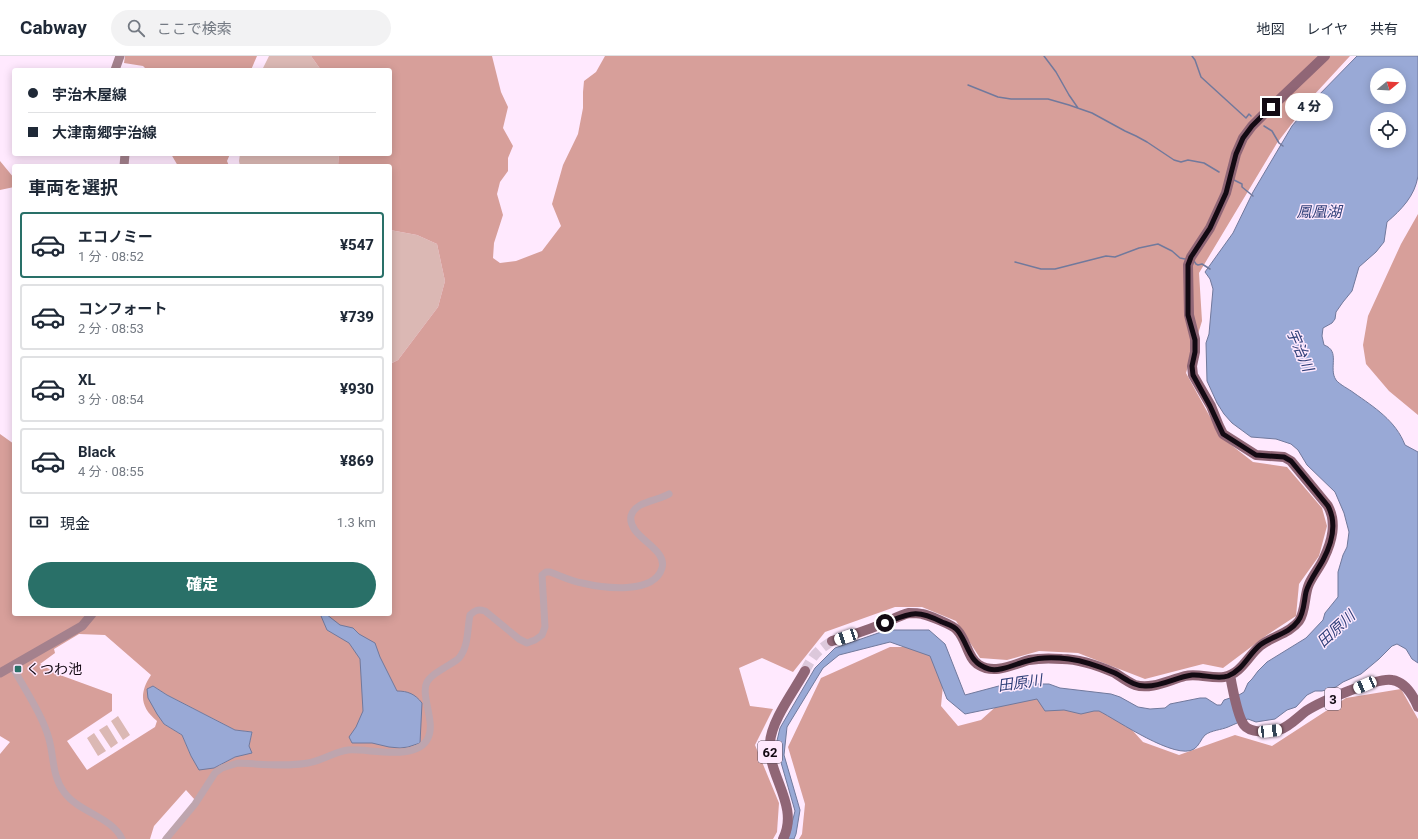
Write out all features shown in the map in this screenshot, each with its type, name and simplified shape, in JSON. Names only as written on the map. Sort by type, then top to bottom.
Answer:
[{"type":"main road","points":[[832,641],[873,628],[909,613],[921,613],[957,629],[972,658],[979,665],[991,670],[1006,668],[1044,658],[1069,659],[1092,665],[1115,674],[1134,685],[1145,686],[1190,675],[1230,678],[1261,645],[1288,631],[1299,621],[1311,579],[1324,559],[1332,536],[1332,514],[1328,506],[1291,461],[1284,457],[1256,455],[1223,434],[1193,375],[1192,366],[1195,352],[1195,340],[1188,315],[1188,265],[1191,257],[1210,228],[1226,193],[1236,154],[1243,138],[1263,115],[1325,56]]},
{"type":"main road","name":"62","points":[[783,839],[787,827],[785,799],[770,754],[770,742],[773,727],[805,671]]},
{"type":"main road","name":"3","points":[[1230,678],[1242,723],[1250,729],[1260,732],[1279,730],[1312,707],[1379,680],[1392,680],[1404,685],[1418,707]]},
{"type":"street","points":[[116,68],[120,56]]},
{"type":"street","points":[[166,839],[195,804],[215,773],[230,765],[238,763],[286,765],[307,763],[348,750],[386,752],[417,749],[425,743],[429,737],[431,726],[426,683],[431,677],[458,659],[466,642],[470,615],[479,609],[485,611],[519,639],[527,643],[542,635],[545,626],[541,583],[542,575],[546,572],[582,583],[607,587],[634,587],[653,581],[659,575],[662,567],[662,561],[659,554],[635,530],[632,525],[631,517],[634,510],[639,506],[663,498],[669,494]]},
{"type":"street","points":[[0,673],[82,626],[90,616]]},
{"type":"street","points":[[12,666],[44,725],[49,740],[53,768],[64,792],[71,800],[107,823],[118,832],[122,839]]},
{"type":"shaded area","points":[[125,56],[257,56],[252,68],[145,68],[143,66],[124,63]]},
{"type":"shaded area","points":[[269,56],[311,56],[320,68],[263,68]]},
{"type":"shaded area","points":[[311,56],[492,56],[501,92],[508,107],[503,128],[513,146],[508,158],[508,171],[500,182],[497,194],[503,215],[494,243],[493,258],[500,263],[516,261],[542,251],[561,226],[552,204],[563,165],[578,134],[583,108],[584,81],[596,72],[605,56],[1350,56],[1313,96],[1277,143],[1199,273],[1202,321],[1186,373],[1221,437],[1253,462],[1287,467],[1322,508],[1327,526],[1319,556],[1299,584],[1296,616],[1267,635],[1223,668],[1203,664],[1145,679],[1078,653],[1039,651],[1007,660],[980,658],[956,621],[922,607],[895,607],[825,632],[793,672],[762,658],[739,668],[750,706],[773,709],[755,745],[779,803],[777,832],[773,839],[162,839],[195,800],[186,790],[154,826],[150,839],[0,839],[0,754],[10,742],[0,736],[0,434],[12,443],[12,616],[392,616],[392,363],[398,360],[438,307],[445,281],[437,244],[417,235],[392,230],[392,164],[338,164],[339,156],[392,156],[392,68],[320,68]],"holes":[[[79,634],[105,635],[151,675],[144,688],[143,700],[147,710],[157,721],[155,727],[87,770],[67,741],[112,711],[112,694],[60,675],[40,664],[55,653],[54,649]],[[153,686],[167,695],[235,730],[252,732],[249,746],[235,757],[214,768],[191,756],[182,735],[164,724]]]},
{"type":"shaded area","points":[[172,156],[229,156],[227,161],[228,164],[177,164]]},
{"type":"shaded area","points":[[240,156],[339,156],[338,164],[240,164]]},
{"type":"shaded area","points":[[0,161],[12,176],[12,187],[0,190]]},
{"type":"shaded area","points":[[1418,214],[1418,415],[1389,391],[1366,364],[1363,345],[1368,316],[1401,244]]},
{"type":"shaded area","points":[[392,230],[417,235],[437,244],[445,281],[438,307],[398,360],[392,363]]},
{"type":"shaded area","points":[[890,647],[922,647],[936,660],[944,675],[941,706],[958,726],[981,720],[1010,694],[1114,710],[1143,742],[1179,755],[1235,735],[1272,746],[1346,698],[1401,689],[1418,719],[1418,839],[799,839],[802,834],[805,804],[788,747],[821,678]]},
{"type":"shaded area","points":[[118,716],[130,735],[123,740],[111,721]]},
{"type":"shaded area","points":[[107,725],[118,743],[111,748],[99,730]]},
{"type":"shaded area","points":[[94,733],[106,751],[98,756],[87,738]]},
{"type":"water","name":"鳳凰湖","points":[[1357,56],[1418,56],[1418,176],[1414,190],[1407,202],[1387,222],[1384,242],[1376,252],[1359,267],[1352,291],[1336,312],[1335,319],[1332,323],[1323,328],[1322,336],[1324,345],[1332,351],[1333,370],[1336,380],[1384,415],[1401,436],[1405,445],[1418,452],[1418,663],[1412,659],[1406,649],[1397,644],[1392,646],[1361,674],[1343,682],[1336,687],[1322,691],[1315,691],[1307,695],[1296,707],[1287,710],[1275,719],[1256,722],[1248,719],[1211,732],[1205,735],[1196,748],[1185,751],[1161,745],[1099,711],[1081,714],[1064,710],[1045,711],[1037,699],[965,714],[947,699],[930,656],[890,642],[839,655],[823,668],[787,727],[784,755],[800,810],[794,839],[788,839],[795,811],[776,745],[780,728],[815,668],[835,648],[887,630],[929,630],[945,644],[965,695],[1025,679],[1038,684],[1049,684],[1060,688],[1111,694],[1120,697],[1138,707],[1150,709],[1165,708],[1170,704],[1200,698],[1206,698],[1217,705],[1221,705],[1224,700],[1244,692],[1248,683],[1267,662],[1306,638],[1323,620],[1325,613],[1338,597],[1338,572],[1347,547],[1349,532],[1344,513],[1335,492],[1307,465],[1298,450],[1291,444],[1276,439],[1251,437],[1232,423],[1217,403],[1207,381],[1206,343],[1209,334],[1213,289],[1210,279],[1205,272],[1233,233],[1253,192],[1292,126],[1313,101]]},
{"type":"water","points":[[321,616],[329,616],[340,625],[353,628],[359,634],[375,643],[380,657],[397,691],[411,694],[417,697],[422,703],[420,743],[400,748],[372,743],[352,743],[349,737],[356,727],[363,711],[360,659],[349,643],[327,630]]},
{"type":"water","points":[[153,686],[167,695],[235,730],[252,732],[249,746],[252,753],[235,757],[214,768],[199,770],[182,735],[164,724],[148,698],[147,689]]},
{"type":"waterway","points":[[1044,56],[1056,72],[1078,108]]},
{"type":"waterway","points":[[1192,56],[1201,77],[1246,118],[1249,114],[1251,116]]},
{"type":"waterway","points":[[968,85],[998,97],[1011,99],[1048,99],[1069,105],[1092,113],[1136,136],[1174,160],[1181,162],[1188,160],[1204,163],[1219,172]]},
{"type":"waterway","points":[[1264,126],[1272,131],[1279,143],[1283,146]]},
{"type":"waterway","points":[[1234,180],[1242,184],[1242,187],[1253,196]]},
{"type":"waterway","points":[[1015,262],[1041,269],[1055,269],[1106,256],[1115,257],[1139,248],[1158,244],[1172,251],[1180,258],[1185,259]]},
{"type":"waterway","points":[[1194,261],[1196,264],[1202,264],[1210,269]]},
{"type":"tunnel","points":[[805,671],[810,661],[816,654],[832,641]]},
{"type":"place","name":"くつわ池","points":[[18,669]]},
{"type":"route","points":[[885,623],[909,613],[921,613],[940,620],[957,629],[972,658],[979,665],[991,670],[1006,668],[1044,658],[1069,659],[1092,665],[1115,674],[1134,685],[1145,686],[1156,685],[1190,675],[1218,677],[1230,675],[1240,669],[1261,645],[1288,631],[1299,621],[1311,579],[1324,559],[1332,536],[1332,514],[1328,506],[1291,461],[1284,457],[1256,455],[1223,434],[1193,375],[1192,366],[1195,352],[1195,340],[1188,315],[1188,265],[1191,257],[1210,228],[1226,193],[1236,154],[1243,138],[1252,126],[1271,107]]},
{"type":"water label","name":"宇治川","points":[[1300,350]]},
{"type":"water label","name":"田原川","points":[[1336,629]]},
{"type":"water label","name":"田原川","points":[[1020,683]]}]
